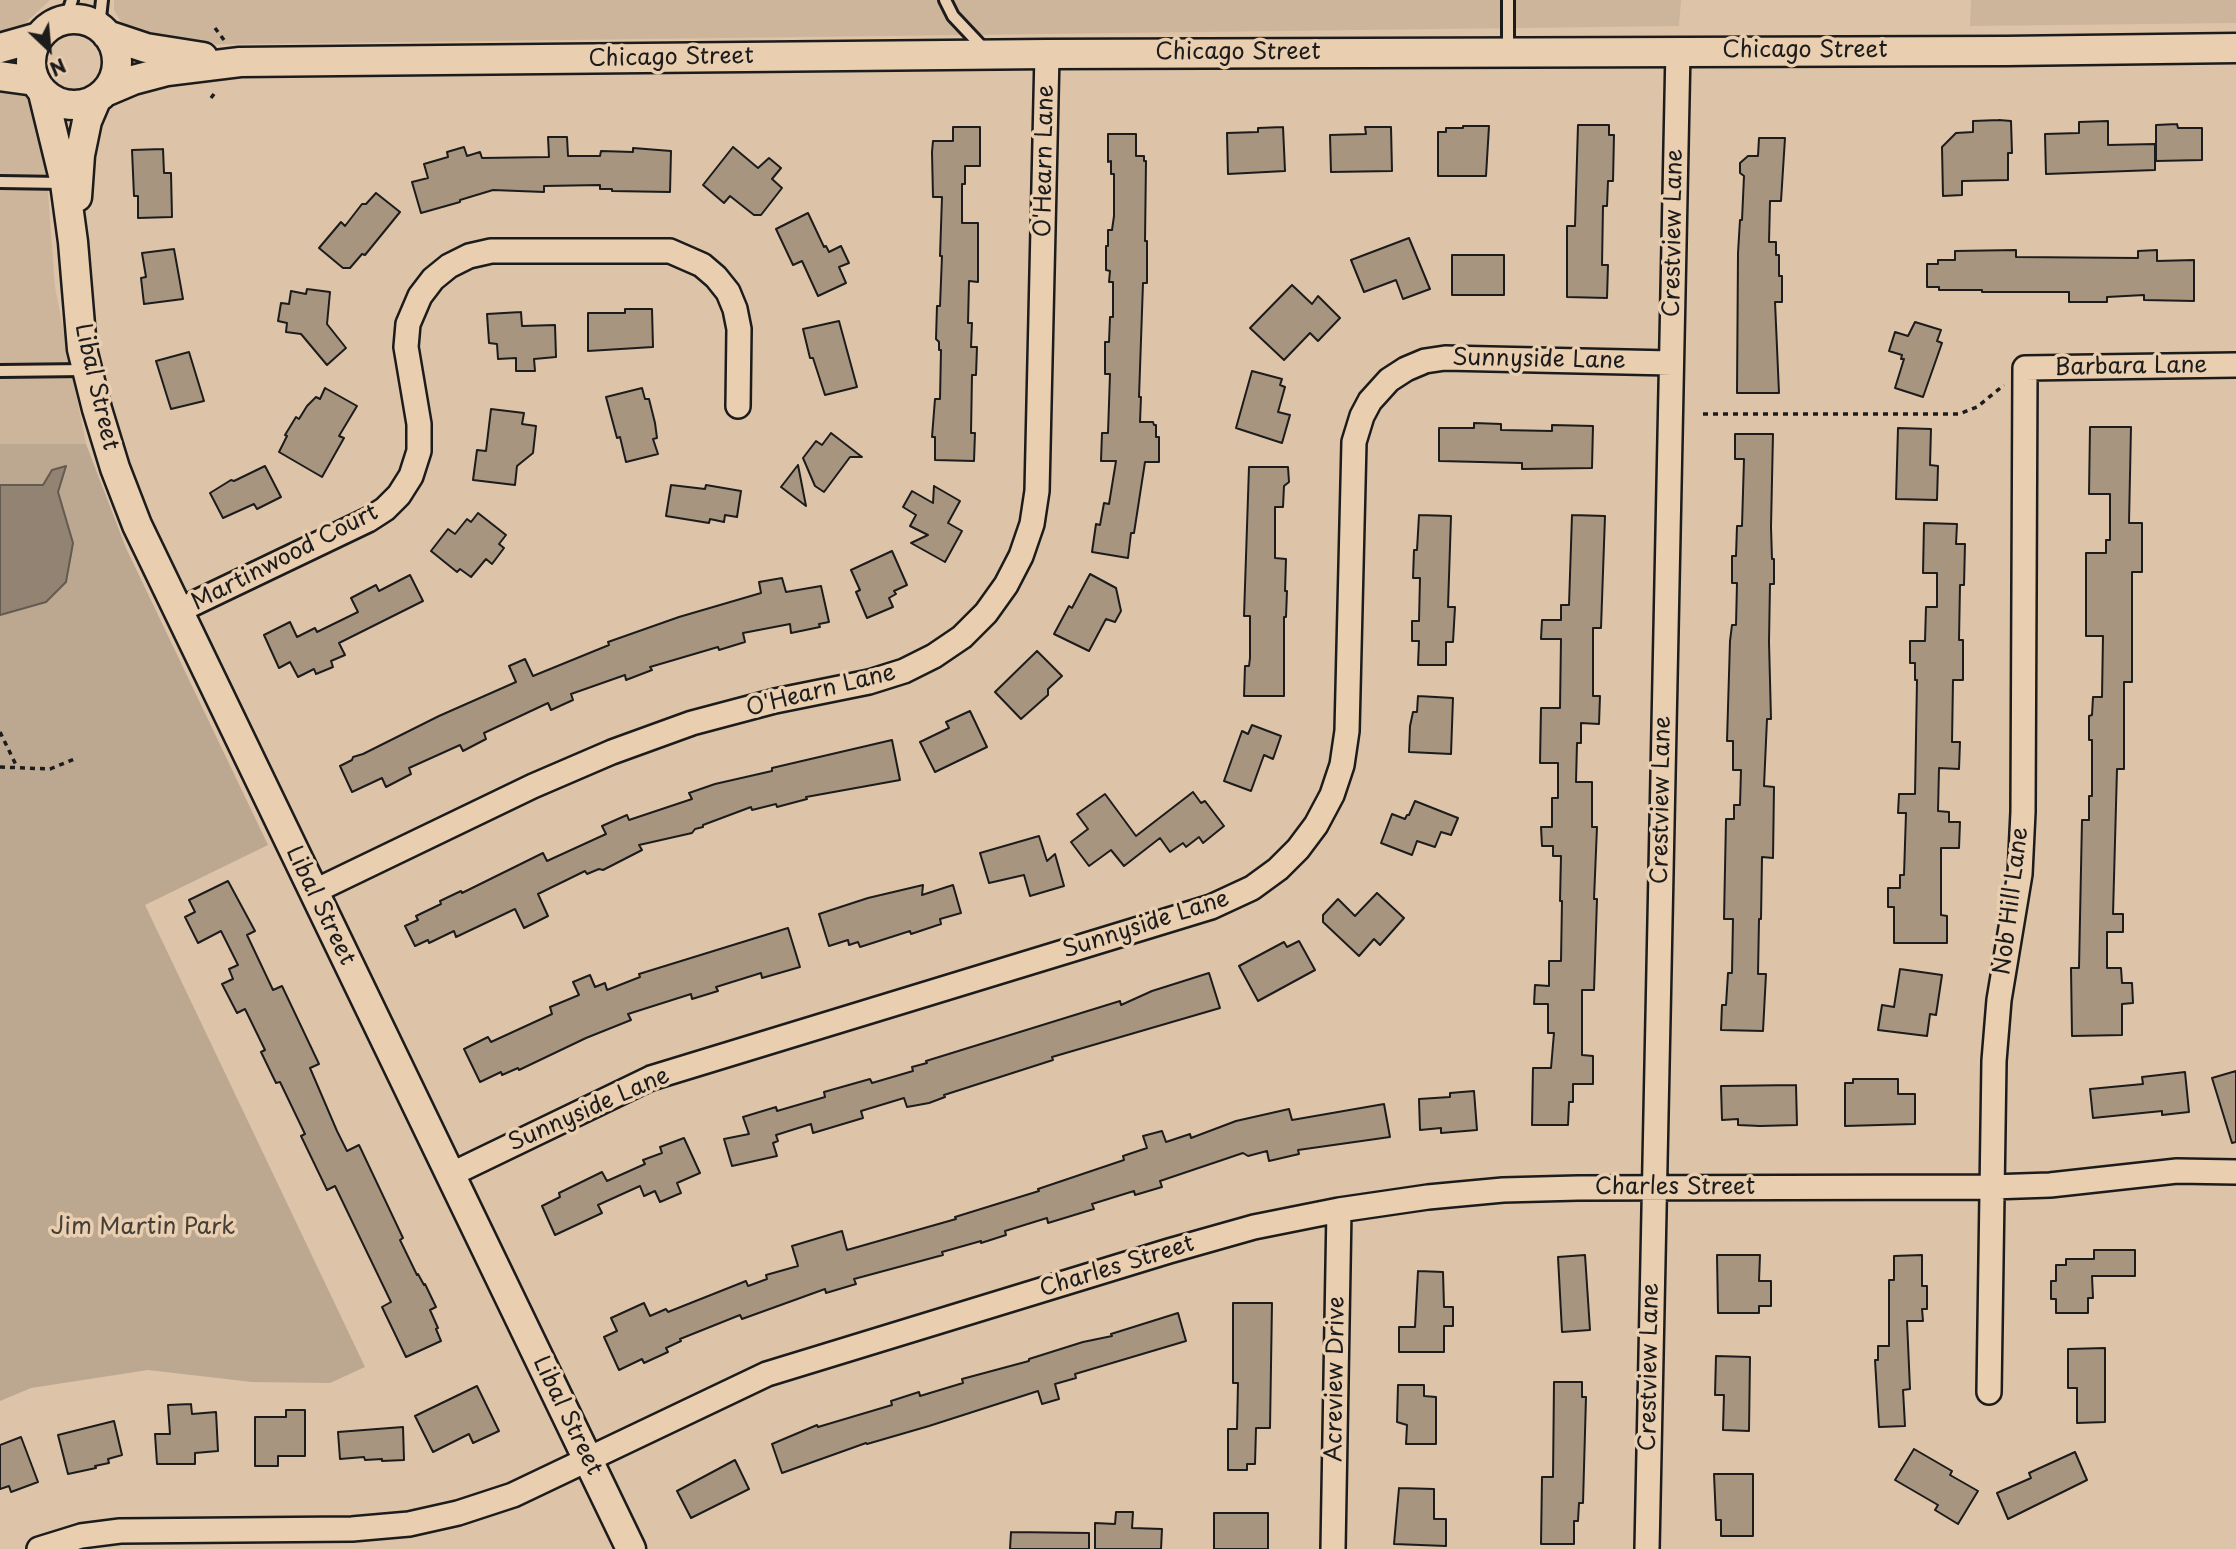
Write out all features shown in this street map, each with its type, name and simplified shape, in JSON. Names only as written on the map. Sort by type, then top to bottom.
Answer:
[{"type":"street","points":[[0,48],[76,19],[103,21],[117,57],[114,81],[102,95],[83,105],[68,106],[55,101],[39,87],[0,76]]},
{"type":"street","name":"Chicago Street","points":[[103,21],[146,48],[240,62]]},
{"type":"street","points":[[39,87],[31,59],[46,31]]},
{"type":"street","name":"Chicago Street","points":[[102,95],[133,80],[167,71],[240,62],[989,54],[2236,48]]},
{"type":"street","name":"Crestview Lane","points":[[1647,1549],[1678,50]]},
{"type":"street","name":"O'Hearn Lane","points":[[313,892],[533,786],[612,752],[704,720],[775,701],[869,682],[904,671],[934,656],[962,637],[986,613],[1006,585],[1021,556],[1032,524],[1037,491],[1047,54]]},
{"type":"street","name":"Libal Street","points":[[39,87],[71,182]]},
{"type":"street","name":"Libal Street","points":[[102,95],[87,121],[71,182],[73,242],[82,349],[96,409],[115,468],[137,525],[178,611],[631,1549]]},
{"type":"street","name":"Martinwood Court","points":[[178,611],[368,520],[385,509],[399,495],[411,476],[419,451],[419,424],[406,347],[408,324],[420,296],[433,279],[449,266],[469,256],[491,251],[670,251],[702,265],[722,285],[735,309],[739,329],[738,406]]},
{"type":"street","name":"Sunnyside Lane","points":[[450,1175],[652,1078],[1211,907],[1252,888],[1284,862],[1316,825],[1332,795],[1342,765],[1347,731],[1354,442],[1370,401],[1389,380],[1406,369],[1425,361],[1445,358],[1671,363]]},
{"type":"street","name":"Barbara Lane","points":[[2025,368],[2236,365]]},
{"type":"street","name":"Nob Hill Lane","points":[[1989,1392],[1994,1061],[1999,1000],[2020,874],[2023,812],[2025,368]]},
{"type":"street","name":"Charles Street","points":[[39,1549],[81,1536],[120,1531],[352,1529],[410,1524],[458,1513],[513,1495],[766,1374],[1169,1251],[1254,1227],[1339,1210],[1428,1197],[1503,1190],[1991,1187],[2050,1185],[2177,1171],[2236,1172]]},
{"type":"street","name":"Acreview Drive","points":[[1333,1549],[1339,1210]]},
{"type":"lane","points":[[46,31],[69,9],[72,0]]},
{"type":"lane","points":[[945,0],[953,16],[989,54]]},
{"type":"lane","points":[[1508,0],[1508,51]]},
{"type":"lane","points":[[0,182],[71,182]]},
{"type":"lane","points":[[0,371],[87,370]]},
{"type":"path","points":[[1703,414],[1959,414],[1977,407],[2025,368]]},
{"type":"path","points":[[0,732],[17,767]]},
{"type":"path","points":[[0,767],[50,769],[77,758]]},
{"type":"shaded area","points":[[0,0],[50,0],[23,25],[18,78],[44,138],[55,287],[86,444],[0,444]]},
{"type":"shaded area","points":[[114,0],[1681,0],[1679,26],[166,45],[128,34],[114,10]]},
{"type":"shaded area","points":[[1971,0],[2236,0],[2236,23],[1970,26]]},
{"type":"shaded area","points":[[66,466],[58,492],[73,543],[66,582],[46,602],[0,615],[0,485],[43,485],[52,470]]},
{"type":"green space","name":"Jim Martin Park","points":[[0,444],[86,444],[126,548],[268,845],[145,905],[365,1367],[330,1383],[252,1382],[148,1370],[31,1388],[0,1401]]},
{"type":"building","points":[[1973,121],[2011,121],[2012,153],[2008,153],[2008,180],[1962,181],[1962,195],[1943,196],[1942,147],[1956,133],[1973,132]]},
{"type":"building","points":[[2108,121],[2108,145],[2155,144],[2155,170],[2046,174],[2045,134],[2079,133],[2079,122]]},
{"type":"building","points":[[2177,124],[2178,128],[2202,128],[2202,160],[2156,161],[2156,125]]},
{"type":"building","points":[[1578,125],[1609,125],[1609,135],[1614,135],[1613,181],[1608,181],[1607,206],[1603,206],[1602,265],[1608,265],[1607,298],[1567,297],[1567,226],[1575,226]]},
{"type":"building","points":[[1463,126],[1489,126],[1486,176],[1438,176],[1438,132]]},
{"type":"building","points":[[953,127],[980,127],[980,166],[965,166],[965,184],[962,184],[962,223],[978,223],[978,282],[969,281],[968,323],[972,323],[971,347],[977,347],[976,375],[972,375],[971,433],[975,433],[974,461],[935,460],[935,437],[932,437],[935,399],[940,399],[941,350],[936,339],[937,306],[940,306],[942,197],[933,197],[932,152],[933,141],[953,141]]},
{"type":"building","points":[[1283,127],[1285,171],[1228,174],[1227,133],[1258,132],[1258,128]]},
{"type":"building","points":[[1365,127],[1391,127],[1392,171],[1331,172],[1330,135],[1366,134]]},
{"type":"building","points":[[1108,134],[1136,134],[1136,156],[1144,156],[1146,161],[1147,283],[1143,283],[1140,422],[1153,422],[1156,425],[1159,462],[1145,462],[1128,558],[1092,552],[1096,524],[1100,525],[1104,503],[1109,504],[1116,461],[1101,461],[1102,433],[1108,433],[1110,374],[1105,374],[1105,342],[1109,342],[1110,317],[1113,317],[1113,282],[1109,282],[1110,271],[1106,270],[1108,230],[1112,230],[1114,216],[1114,174],[1111,174],[1111,161],[1108,162]]},
{"type":"building","points":[[548,137],[567,137],[568,156],[600,156],[601,151],[633,152],[633,148],[671,151],[670,192],[612,191],[600,189],[600,185],[544,186],[544,192],[493,190],[421,213],[412,182],[428,178],[424,164],[448,157],[447,152],[464,147],[467,156],[480,152],[482,158],[549,157]]},
{"type":"building","points":[[1759,138],[1785,138],[1781,201],[1770,201],[1769,242],[1776,242],[1779,276],[1782,276],[1782,302],[1775,302],[1779,393],[1737,393],[1738,253],[1744,176],[1740,173],[1740,163],[1748,156],[1758,156]]},
{"type":"building","points":[[733,147],[758,168],[769,158],[781,168],[772,179],[782,188],[761,215],[754,215],[730,196],[724,203],[703,185]]},
{"type":"building","points":[[163,149],[164,173],[171,173],[172,217],[138,218],[132,150]]},
{"type":"building","points":[[376,193],[400,212],[365,255],[362,254],[350,268],[343,268],[319,248],[341,222],[345,226],[362,204],[366,204]]},
{"type":"building","points":[[808,213],[824,247],[826,246],[829,252],[841,246],[849,263],[839,267],[846,283],[818,296],[802,261],[793,265],[776,229]]},
{"type":"building","points":[[1409,238],[1430,289],[1403,299],[1396,280],[1364,292],[1351,260]]},
{"type":"building","points":[[174,249],[183,299],[144,304],[141,278],[146,277],[142,253]]},
{"type":"building","points":[[2016,250],[2016,257],[2138,258],[2138,251],[2157,250],[2157,261],[2194,260],[2194,301],[2144,300],[2144,295],[2107,297],[2107,302],[2069,302],[2069,292],[1982,292],[1927,287],[1927,264],[1938,264],[1938,260],[1955,260],[1955,251]]},
{"type":"building","points":[[1452,255],[1504,255],[1504,295],[1452,295]]},
{"type":"building","points":[[1292,285],[1312,304],[1318,296],[1340,318],[1318,341],[1310,333],[1284,360],[1250,328]]},
{"type":"building","points":[[307,289],[330,292],[327,324],[346,348],[327,365],[301,334],[286,332],[287,323],[278,321],[281,303],[289,304],[291,291],[306,294]]},
{"type":"building","points":[[625,309],[652,309],[653,347],[588,351],[588,313],[625,313]]},
{"type":"building","points":[[521,312],[522,326],[555,325],[556,357],[534,359],[535,371],[516,371],[516,358],[498,359],[497,344],[489,343],[487,314]]},
{"type":"building","points":[[839,321],[857,387],[825,395],[813,358],[810,358],[803,329]]},
{"type":"building","points":[[1915,322],[1941,330],[1937,341],[1942,343],[1923,397],[1895,388],[1904,359],[1901,359],[1902,355],[1889,351],[1895,332],[1908,336]]},
{"type":"building","points":[[189,352],[204,401],[171,409],[156,361]]},
{"type":"building","points":[[1252,371],[1282,379],[1280,385],[1285,387],[1278,412],[1290,415],[1282,443],[1236,428]]},
{"type":"building","points":[[325,388],[357,406],[339,436],[344,438],[322,477],[279,452],[296,417],[299,419],[316,397],[320,399]]},
{"type":"building","points":[[642,388],[645,399],[649,399],[655,423],[657,438],[653,439],[658,454],[626,462],[606,397]]},
{"type":"building","points":[[491,409],[524,413],[522,424],[536,426],[533,453],[517,466],[515,485],[473,480],[477,450],[486,451]]},
{"type":"building","points":[[1474,423],[1501,424],[1501,430],[1552,431],[1552,425],[1593,426],[1592,468],[1522,469],[1522,463],[1439,461],[1439,428],[1474,428]]},
{"type":"building","points":[[2090,427],[2131,427],[2129,523],[2142,523],[2142,572],[2132,572],[2132,682],[2124,682],[2124,769],[2117,769],[2113,914],[2123,914],[2123,932],[2107,932],[2107,968],[2121,968],[2122,983],[2132,983],[2133,1003],[2122,1004],[2122,1035],[2072,1036],[2071,968],[2079,968],[2082,820],[2089,820],[2089,796],[2092,796],[2089,716],[2092,715],[2093,697],[2102,697],[2103,636],[2086,636],[2086,553],[2106,553],[2106,540],[2110,540],[2110,494],[2089,494]]},
{"type":"building","points":[[1898,428],[1931,429],[1930,465],[1938,466],[1937,500],[1896,499]]},
{"type":"building","points":[[831,433],[862,457],[850,457],[824,492],[815,486],[803,458],[816,441],[822,445]]},
{"type":"building","points":[[1735,434],[1773,434],[1771,527],[1774,584],[1770,584],[1769,642],[1771,719],[1767,719],[1764,786],[1774,787],[1773,858],[1762,857],[1758,974],[1766,974],[1763,1031],[1721,1030],[1728,973],[1732,973],[1733,919],[1724,919],[1726,819],[1734,819],[1734,805],[1740,805],[1741,770],[1733,770],[1733,741],[1727,741],[1730,641],[1732,625],[1736,625],[1737,583],[1732,583],[1732,556],[1736,556],[1737,526],[1742,526],[1744,459],[1735,459]]},
{"type":"building","points":[[798,465],[806,506],[781,487]]},
{"type":"building","points":[[265,466],[281,497],[257,509],[254,504],[223,518],[210,493],[231,480]]},
{"type":"building","points":[[1249,467],[1288,467],[1289,482],[1284,486],[1283,507],[1275,507],[1275,558],[1286,559],[1284,696],[1244,696],[1245,666],[1249,666],[1250,658],[1250,616],[1244,616]]},
{"type":"building","points":[[671,485],[705,489],[706,485],[741,491],[737,517],[725,515],[724,522],[710,519],[709,523],[666,516]]},
{"type":"building","points":[[934,486],[960,501],[948,523],[962,531],[945,562],[911,543],[928,535],[910,526],[916,515],[903,507],[912,491],[933,503]]},
{"type":"building","points":[[478,513],[506,535],[499,544],[504,548],[492,564],[486,559],[471,577],[460,569],[457,572],[431,551],[448,529],[455,534],[467,519],[471,522]]},
{"type":"building","points":[[1419,515],[1451,516],[1448,607],[1455,607],[1453,642],[1446,642],[1446,665],[1418,665],[1419,641],[1412,641],[1412,621],[1419,621],[1420,578],[1413,578]]},
{"type":"building","points":[[1572,515],[1605,516],[1601,628],[1593,628],[1593,696],[1600,696],[1599,724],[1581,723],[1581,743],[1577,743],[1576,782],[1592,782],[1592,827],[1597,827],[1594,990],[1582,990],[1582,1055],[1593,1056],[1593,1084],[1573,1084],[1573,1102],[1569,1102],[1568,1125],[1532,1125],[1533,1068],[1551,1068],[1554,1033],[1548,1033],[1548,1004],[1534,1004],[1535,985],[1549,986],[1549,961],[1561,961],[1561,856],[1553,856],[1553,846],[1542,846],[1541,827],[1552,827],[1552,798],[1558,798],[1558,763],[1540,763],[1541,708],[1560,708],[1561,639],[1541,639],[1542,620],[1561,620],[1561,605],[1569,605]]},
{"type":"building","points":[[1924,523],[1957,524],[1956,544],[1965,544],[1964,585],[1960,585],[1959,640],[1963,640],[1963,680],[1953,680],[1952,742],[1960,742],[1959,769],[1939,768],[1938,811],[1949,812],[1949,822],[1960,822],[1959,848],[1941,848],[1941,915],[1947,916],[1947,943],[1894,943],[1894,907],[1888,907],[1888,888],[1900,888],[1900,875],[1904,875],[1906,813],[1898,813],[1899,794],[1915,794],[1917,680],[1915,663],[1910,663],[1910,641],[1925,641],[1926,607],[1937,607],[1937,573],[1923,573]]},
{"type":"building","points":[[892,551],[907,585],[894,591],[896,594],[889,598],[893,607],[867,618],[856,592],[860,590],[851,570]]},
{"type":"building","points":[[1090,574],[1116,588],[1121,611],[1115,622],[1106,619],[1089,651],[1054,634]]},
{"type":"building","points":[[410,575],[423,601],[339,643],[345,655],[331,661],[333,667],[316,674],[314,669],[298,677],[290,662],[279,668],[264,635],[290,622],[297,637],[315,628],[317,632],[358,612],[351,598],[376,585],[379,591]]},
{"type":"building","points":[[782,578],[786,592],[821,586],[829,622],[819,624],[820,627],[791,633],[790,624],[743,633],[745,642],[650,667],[652,670],[626,680],[625,675],[571,694],[573,700],[551,710],[548,703],[484,733],[486,739],[463,751],[460,745],[409,768],[411,774],[386,787],[382,778],[352,792],[340,766],[353,757],[516,682],[509,666],[525,659],[533,676],[609,645],[608,642],[679,617],[761,593],[759,582]]},
{"type":"building","points":[[1037,651],[1062,676],[1048,689],[1048,695],[1021,719],[995,692]]},
{"type":"building","points":[[1418,696],[1453,698],[1451,754],[1409,752],[1410,726],[1413,712],[1417,712]]},
{"type":"building","points":[[970,711],[987,747],[935,772],[920,742],[949,728],[946,722]]},
{"type":"building","points":[[1252,725],[1281,736],[1273,759],[1264,755],[1251,791],[1224,781],[1242,731],[1248,734]]},
{"type":"building","points":[[892,740],[900,780],[806,797],[807,799],[777,807],[776,804],[752,810],[751,807],[703,825],[692,833],[639,845],[642,850],[603,870],[587,874],[585,871],[538,894],[548,916],[524,928],[515,909],[456,937],[454,931],[429,943],[428,940],[415,946],[405,926],[418,920],[416,916],[441,904],[440,901],[543,853],[547,861],[606,834],[602,826],[627,815],[629,820],[692,799],[689,793],[715,784]]},
{"type":"building","points":[[1193,792],[1201,803],[1205,801],[1224,826],[1203,843],[1199,837],[1186,847],[1183,843],[1170,852],[1160,838],[1124,866],[1111,850],[1089,866],[1071,842],[1088,829],[1077,814],[1105,794],[1136,836]]},
{"type":"building","points":[[1415,801],[1458,818],[1451,835],[1441,832],[1435,847],[1417,841],[1412,855],[1381,843],[1392,814],[1405,819]]},
{"type":"building","points":[[1039,836],[1047,861],[1055,854],[1064,886],[1030,896],[1024,875],[989,883],[980,853]]},
{"type":"building","points":[[228,881],[255,931],[247,935],[273,990],[282,986],[319,1064],[310,1068],[337,1131],[347,1151],[359,1145],[403,1238],[400,1240],[436,1307],[430,1310],[441,1341],[406,1357],[382,1307],[391,1302],[335,1186],[327,1190],[301,1136],[305,1134],[280,1082],[276,1083],[261,1052],[265,1050],[245,1009],[237,1013],[222,984],[233,979],[229,969],[238,965],[221,931],[198,943],[185,917],[195,912],[189,900]]},
{"type":"building","points":[[923,885],[922,895],[953,885],[961,913],[940,919],[941,924],[860,947],[858,942],[849,945],[848,940],[829,946],[819,914],[868,898]]},
{"type":"building","points":[[1377,893],[1404,918],[1380,945],[1374,939],[1359,956],[1323,922],[1323,915],[1338,899],[1355,916]]},
{"type":"building","points":[[788,928],[800,967],[762,978],[761,973],[716,987],[718,991],[692,999],[691,994],[628,1014],[631,1020],[519,1070],[518,1068],[502,1075],[501,1072],[480,1082],[464,1049],[488,1037],[491,1042],[552,1014],[550,1007],[579,995],[573,982],[590,975],[595,987],[605,983],[607,990],[640,977],[639,974]]},
{"type":"building","points":[[1299,941],[1315,970],[1258,1001],[1239,966],[1284,942],[1287,947]]},
{"type":"building","points":[[1900,969],[1942,975],[1936,1015],[1930,1014],[1927,1036],[1878,1030],[1882,1005],[1894,1007]]},
{"type":"building","points":[[1209,973],[1220,1008],[1052,1057],[1053,1060],[944,1095],[945,1097],[929,1103],[907,1107],[904,1098],[861,1111],[863,1118],[813,1133],[811,1124],[776,1135],[778,1141],[773,1143],[777,1156],[732,1166],[724,1139],[749,1134],[743,1117],[776,1107],[777,1111],[825,1097],[824,1092],[870,1079],[872,1083],[913,1071],[912,1067],[927,1063],[926,1061],[1120,1001],[1121,1005],[1152,991]]},
{"type":"building","points":[[2236,1071],[2236,1142],[2232,1143],[2212,1078]]},
{"type":"building","points":[[2185,1072],[2189,1112],[2162,1115],[2162,1111],[2093,1118],[2090,1089],[2143,1084],[2142,1077]]},
{"type":"building","points":[[1853,1079],[1898,1079],[1898,1094],[1915,1094],[1915,1124],[1845,1126],[1845,1083],[1853,1083]]},
{"type":"building","points":[[1796,1085],[1797,1125],[1738,1125],[1738,1119],[1722,1120],[1721,1086]]},
{"type":"building","points":[[1474,1091],[1477,1130],[1441,1133],[1441,1128],[1420,1130],[1419,1099],[1450,1097],[1450,1093]]},
{"type":"building","points":[[1384,1104],[1390,1137],[1298,1150],[1299,1154],[1269,1161],[1267,1151],[1248,1156],[1243,1153],[1160,1181],[1162,1187],[1135,1195],[1134,1191],[1092,1204],[1094,1209],[1048,1223],[1047,1218],[1005,1231],[1006,1235],[981,1243],[854,1279],[856,1284],[826,1293],[825,1289],[742,1319],[740,1315],[680,1339],[681,1341],[666,1348],[668,1352],[644,1363],[642,1359],[619,1370],[604,1337],[617,1331],[611,1318],[644,1303],[650,1316],[666,1309],[668,1312],[746,1281],[748,1286],[767,1279],[766,1275],[798,1266],[792,1246],[842,1231],[847,1250],[956,1219],[955,1217],[1039,1191],[1038,1189],[1124,1160],[1123,1156],[1147,1148],[1143,1136],[1162,1131],[1166,1142],[1190,1134],[1191,1138],[1236,1121],[1289,1109],[1292,1120]]},
{"type":"building","points":[[684,1138],[700,1173],[677,1183],[681,1193],[660,1202],[655,1191],[644,1196],[640,1186],[598,1205],[602,1213],[555,1235],[542,1206],[560,1197],[559,1193],[602,1172],[607,1181],[645,1164],[643,1160],[662,1153],[660,1147]]},
{"type":"building","points":[[2094,1250],[2135,1250],[2135,1276],[2092,1276],[2093,1298],[2088,1298],[2088,1313],[2056,1313],[2056,1299],[2051,1299],[2051,1281],[2056,1281],[2056,1265],[2066,1265],[2066,1259],[2094,1259]]},
{"type":"building","points":[[1585,1255],[1590,1330],[1562,1332],[1558,1257]]},
{"type":"building","points":[[1717,1255],[1760,1255],[1759,1281],[1771,1281],[1771,1306],[1759,1306],[1759,1313],[1718,1313]]},
{"type":"building","points":[[1922,1255],[1922,1286],[1927,1286],[1927,1309],[1922,1309],[1923,1321],[1907,1321],[1910,1389],[1903,1390],[1905,1426],[1879,1427],[1875,1360],[1878,1360],[1878,1346],[1889,1346],[1889,1280],[1894,1280],[1894,1256]]},
{"type":"building","points":[[1418,1271],[1443,1272],[1444,1307],[1453,1307],[1453,1326],[1444,1326],[1444,1352],[1399,1352],[1399,1327],[1415,1327]]},
{"type":"building","points":[[1233,1303],[1272,1303],[1270,1428],[1256,1428],[1255,1464],[1247,1464],[1247,1470],[1228,1470],[1228,1429],[1237,1429],[1238,1383],[1233,1383]]},
{"type":"building","points":[[1178,1313],[1186,1341],[1075,1374],[1076,1378],[1055,1384],[1059,1399],[1042,1404],[1038,1391],[866,1443],[782,1473],[772,1444],[817,1425],[818,1427],[892,1405],[891,1401],[919,1392],[920,1396],[963,1383],[962,1379],[1029,1361],[1083,1342],[1112,1336],[1111,1334]]},
{"type":"building","points":[[2105,1348],[2105,1422],[2077,1423],[2077,1388],[2068,1388],[2068,1349]]},
{"type":"building","points":[[1716,1356],[1750,1357],[1749,1431],[1723,1430],[1724,1395],[1715,1395]]},
{"type":"building","points":[[1554,1382],[1582,1382],[1582,1397],[1586,1397],[1583,1503],[1579,1503],[1578,1521],[1574,1521],[1574,1544],[1541,1544],[1542,1477],[1553,1477]]},
{"type":"building","points":[[1398,1385],[1424,1385],[1424,1396],[1436,1397],[1436,1444],[1406,1444],[1407,1425],[1397,1422]]},
{"type":"building","points":[[477,1386],[499,1431],[473,1443],[469,1434],[433,1452],[415,1416]]},
{"type":"building","points":[[191,1404],[192,1414],[216,1412],[218,1451],[195,1453],[195,1464],[157,1464],[155,1434],[170,1434],[168,1405]]},
{"type":"building","points":[[286,1410],[305,1410],[305,1456],[278,1456],[278,1466],[255,1466],[255,1417],[286,1417]]},
{"type":"building","points":[[114,1421],[122,1455],[108,1459],[109,1463],[95,1466],[96,1468],[68,1474],[58,1435]]},
{"type":"building","points":[[403,1427],[404,1460],[365,1460],[364,1457],[340,1459],[338,1432]]},
{"type":"building","points":[[21,1437],[38,1482],[11,1492],[9,1486],[0,1489],[0,1445]]},
{"type":"building","points":[[1914,1449],[1952,1471],[1950,1475],[1978,1491],[1958,1524],[1935,1510],[1938,1505],[1895,1480]]},
{"type":"building","points":[[2075,1452],[2087,1480],[2008,1519],[1997,1493],[2031,1478],[2029,1473]]},
{"type":"building","points":[[735,1460],[749,1489],[691,1518],[677,1491]]},
{"type":"building","points":[[1714,1474],[1753,1474],[1753,1536],[1721,1536],[1721,1520],[1716,1520]]},
{"type":"building","points":[[1399,1488],[1434,1489],[1434,1519],[1446,1519],[1446,1546],[1394,1544]]},
{"type":"building","points":[[1116,1512],[1133,1512],[1132,1528],[1162,1529],[1161,1549],[1095,1549],[1095,1523],[1115,1524]]},
{"type":"building","points":[[1214,1513],[1268,1513],[1268,1549],[1214,1549]]},
{"type":"building","points":[[1011,1532],[1089,1533],[1089,1549],[1010,1549]]}]
